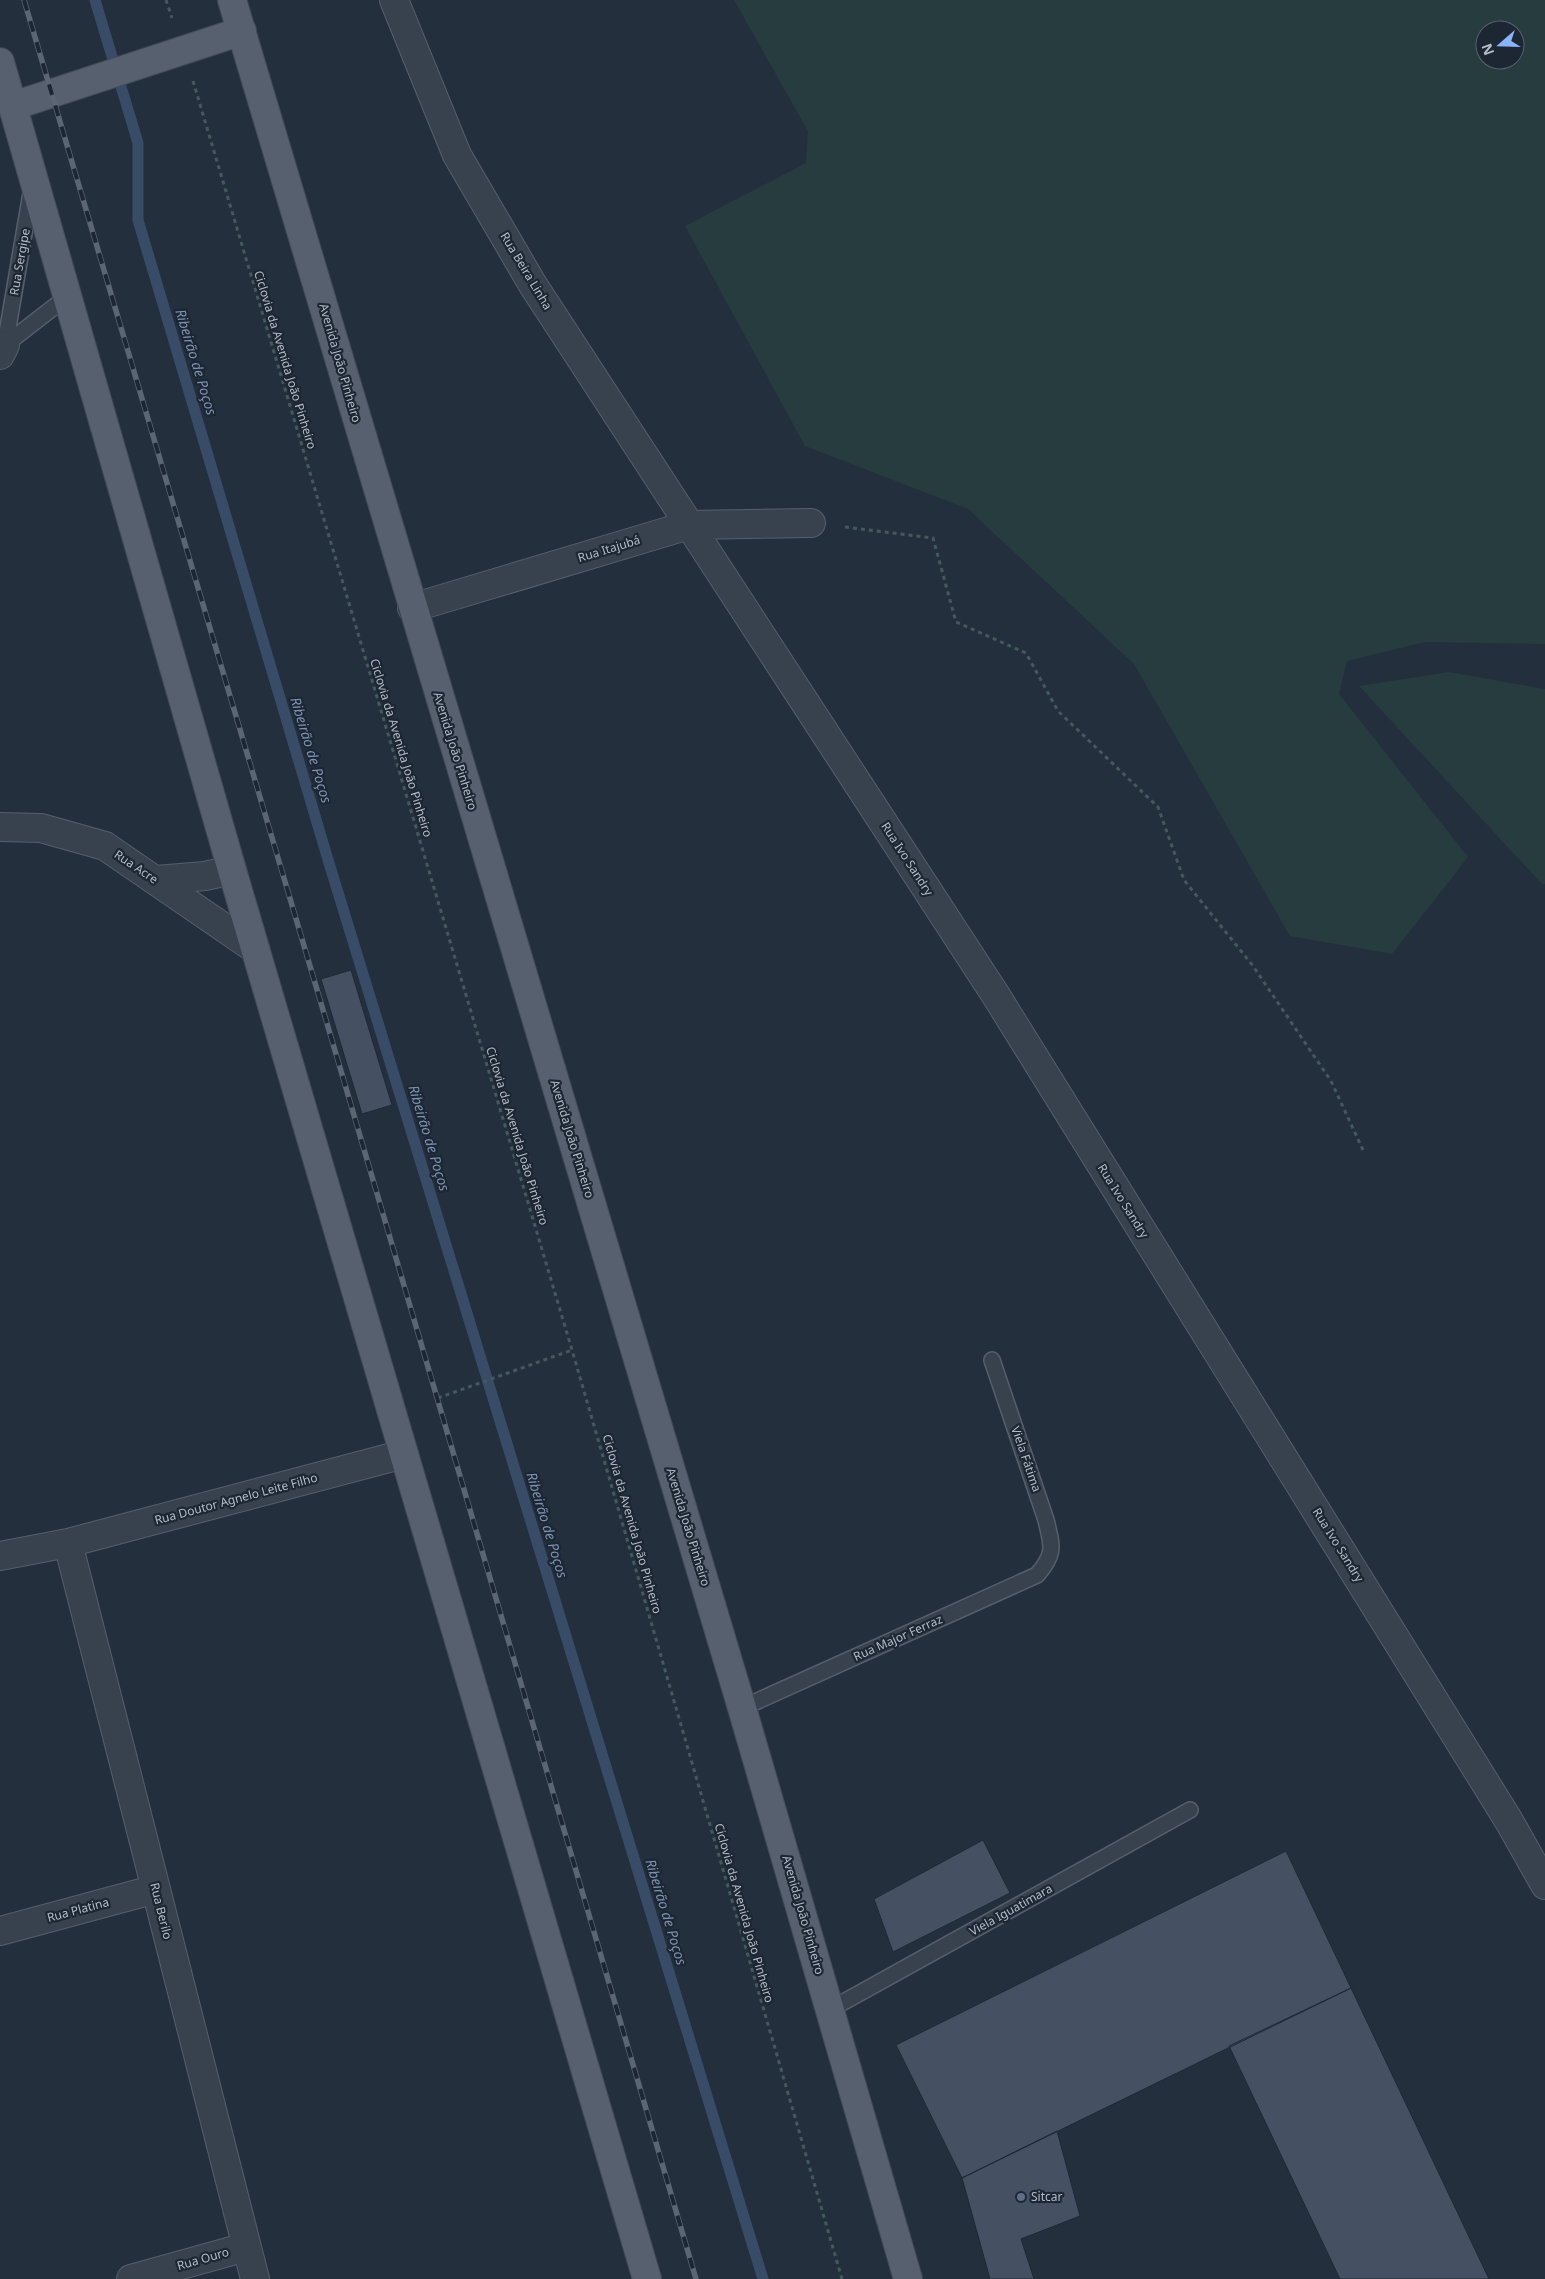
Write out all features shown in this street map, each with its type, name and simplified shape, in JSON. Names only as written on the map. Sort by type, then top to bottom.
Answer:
[{"type":"main road","name":"Avenida João Pinheiro","points":[[232,0],[742,1708],[908,2279]]},
{"type":"main road","points":[[13,106],[242,31]]},
{"type":"main road","points":[[0,62],[232,870],[647,2279]]},
{"type":"street","name":"Rua Beira Linha","points":[[394,0],[457,155],[532,285],[688,525]]},
{"type":"street","name":"Rua Itajubá","points":[[412,608],[688,525],[811,523]]},
{"type":"street","name":"Rua Ivo Sandry","points":[[688,525],[995,994],[1509,1820],[1545,1885]]},
{"type":"street","name":"Rua Acre","points":[[0,827],[41,828],[105,846],[256,949]]},
{"type":"street","points":[[156,880],[206,876],[232,870]]},
{"type":"street","name":"Rua Doutor Agnelo Leite Filho","points":[[0,1556],[68,1543],[404,1454]]},
{"type":"street","name":"Rua Berilo","points":[[68,1543],[255,2279]]},
{"type":"street","name":"Rua Platina","points":[[0,1931],[156,1889]]},
{"type":"street","name":"Rua Ouro","points":[[131,2279],[246,2247]]},
{"type":"lane","name":"Rua Sergipe","points":[[3,350],[34,179]]},
{"type":"lane","name":"Rua Sergipe","points":[[3,350],[68,296]]},
{"type":"lane","name":"Viela Fátima","points":[[992,1360],[1046,1520],[1051,1542],[1050,1560]]},
{"type":"lane","name":"Rua Major Ferraz","points":[[742,1708],[1037,1575],[1050,1560]]},
{"type":"lane","name":"Viela Iguatimara","points":[[831,2010],[1190,1810]]},
{"type":"path","name":"Ciclovia da Avenida João Pinheiro","points":[[166,0],[183,50],[572,1350],[842,2279]]},
{"type":"path","points":[[811,523],[933,538],[956,622],[1026,653],[1058,711],[1158,807],[1184,880],[1253,966],[1331,1081],[1363,1150]]},
{"type":"path","points":[[438,1398],[572,1350]]},
{"type":"green space","points":[[734,0],[1545,0],[1545,644],[1425,642],[1347,661],[1339,694],[1468,857],[1392,954],[1290,936],[1134,664],[968,509],[805,446],[685,226],[806,163],[808,131]]},
{"type":"green space","points":[[1449,672],[1545,689],[1545,884],[1542,884],[1359,686]]},
{"type":"building","points":[[351,970],[392,1105],[362,1114],[321,979]]},
{"type":"building","points":[[983,1840],[1010,1893],[893,1952],[874,1899]]},
{"type":"building","points":[[1286,1851],[1351,1988],[962,2178],[896,2045]]},
{"type":"building","points":[[1351,1988],[1489,2279],[1340,2279],[1229,2046]]},
{"type":"building","name":"Sitcar","points":[[1057,2131],[1080,2216],[1021,2239],[1034,2279],[990,2279],[962,2178]]},
{"type":"waterway","name":"Ribeirão de Poços","points":[[95,0],[138,143],[138,220],[329,863],[763,2279]]},
{"type":"railway","points":[[24,0],[696,2279]]},
{"type":"place","name":"Sitcar","points":[[1021,2197]]}]
